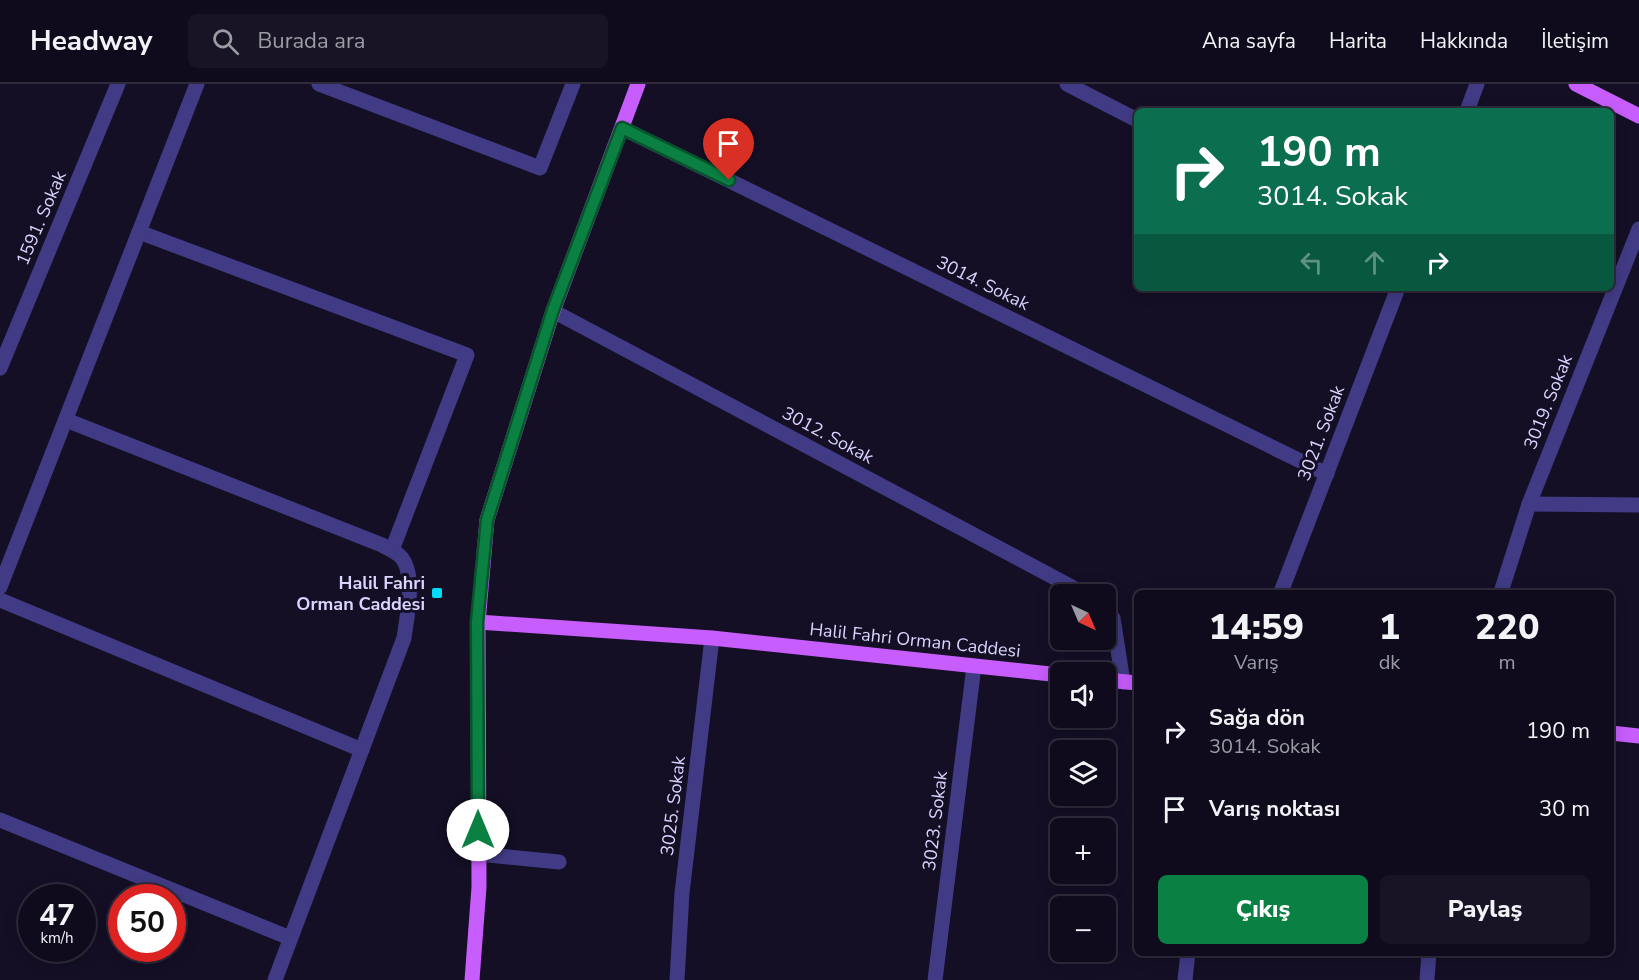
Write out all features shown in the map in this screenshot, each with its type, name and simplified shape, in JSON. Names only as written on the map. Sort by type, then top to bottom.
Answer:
[{"type":"main road","points":[[472,980],[479,887],[477,622],[487,520],[553,310],[639,84]]},
{"type":"main road","points":[[1576,84],[1639,116]]},
{"type":"main road","name":"Halil Fahri Orman Caddesi","points":[[477,622],[712,638],[1050,674]]},
{"type":"main road","points":[[1614,734],[1639,736]]},
{"type":"street","name":"1591. Sokak","points":[[0,368],[118,84]]},
{"type":"street","points":[[0,587],[197,84]]},
{"type":"street","points":[[319,84],[540,168],[573,84]]},
{"type":"street","points":[[1067,84],[1134,118]]},
{"type":"street","points":[[1468,108],[1477,84]]},
{"type":"street","name":"3014. Sokak","points":[[622,128],[1327,474]]},
{"type":"street","name":"3019. Sokak","points":[[1502,590],[1529,504],[1639,229]]},
{"type":"street","points":[[139,232],[468,355],[392,550]]},
{"type":"street","name":"3021. Sokak","points":[[1282,590],[1397,291]]},
{"type":"street","name":"3012. Sokak","points":[[553,310],[1066,584]]},
{"type":"street","points":[[66,420],[371,540],[400,555],[407,569],[410,600],[404,638],[274,980]]},
{"type":"street","points":[[1529,504],[1639,505]]},
{"type":"street","points":[[0,600],[362,750]]},
{"type":"street","points":[[1116,629],[1130,682]]},
{"type":"street","name":"3025. Sokak","points":[[677,980],[682,893],[712,638]]},
{"type":"street","name":"3023. Sokak","points":[[935,980],[974,666]]},
{"type":"street","points":[[0,820],[291,938]]},
{"type":"street","points":[[478,854],[559,862]]},
{"type":"street","points":[[1185,980],[1188,956]]},
{"type":"street","points":[[1428,980],[1429,956]]},
{"type":"place","name":"Halil Fahri Orman Caddesi","points":[[437,593]]},
{"type":"route","points":[[478,830],[477,622],[487,520],[553,310],[622,128],[729,180]]}]
